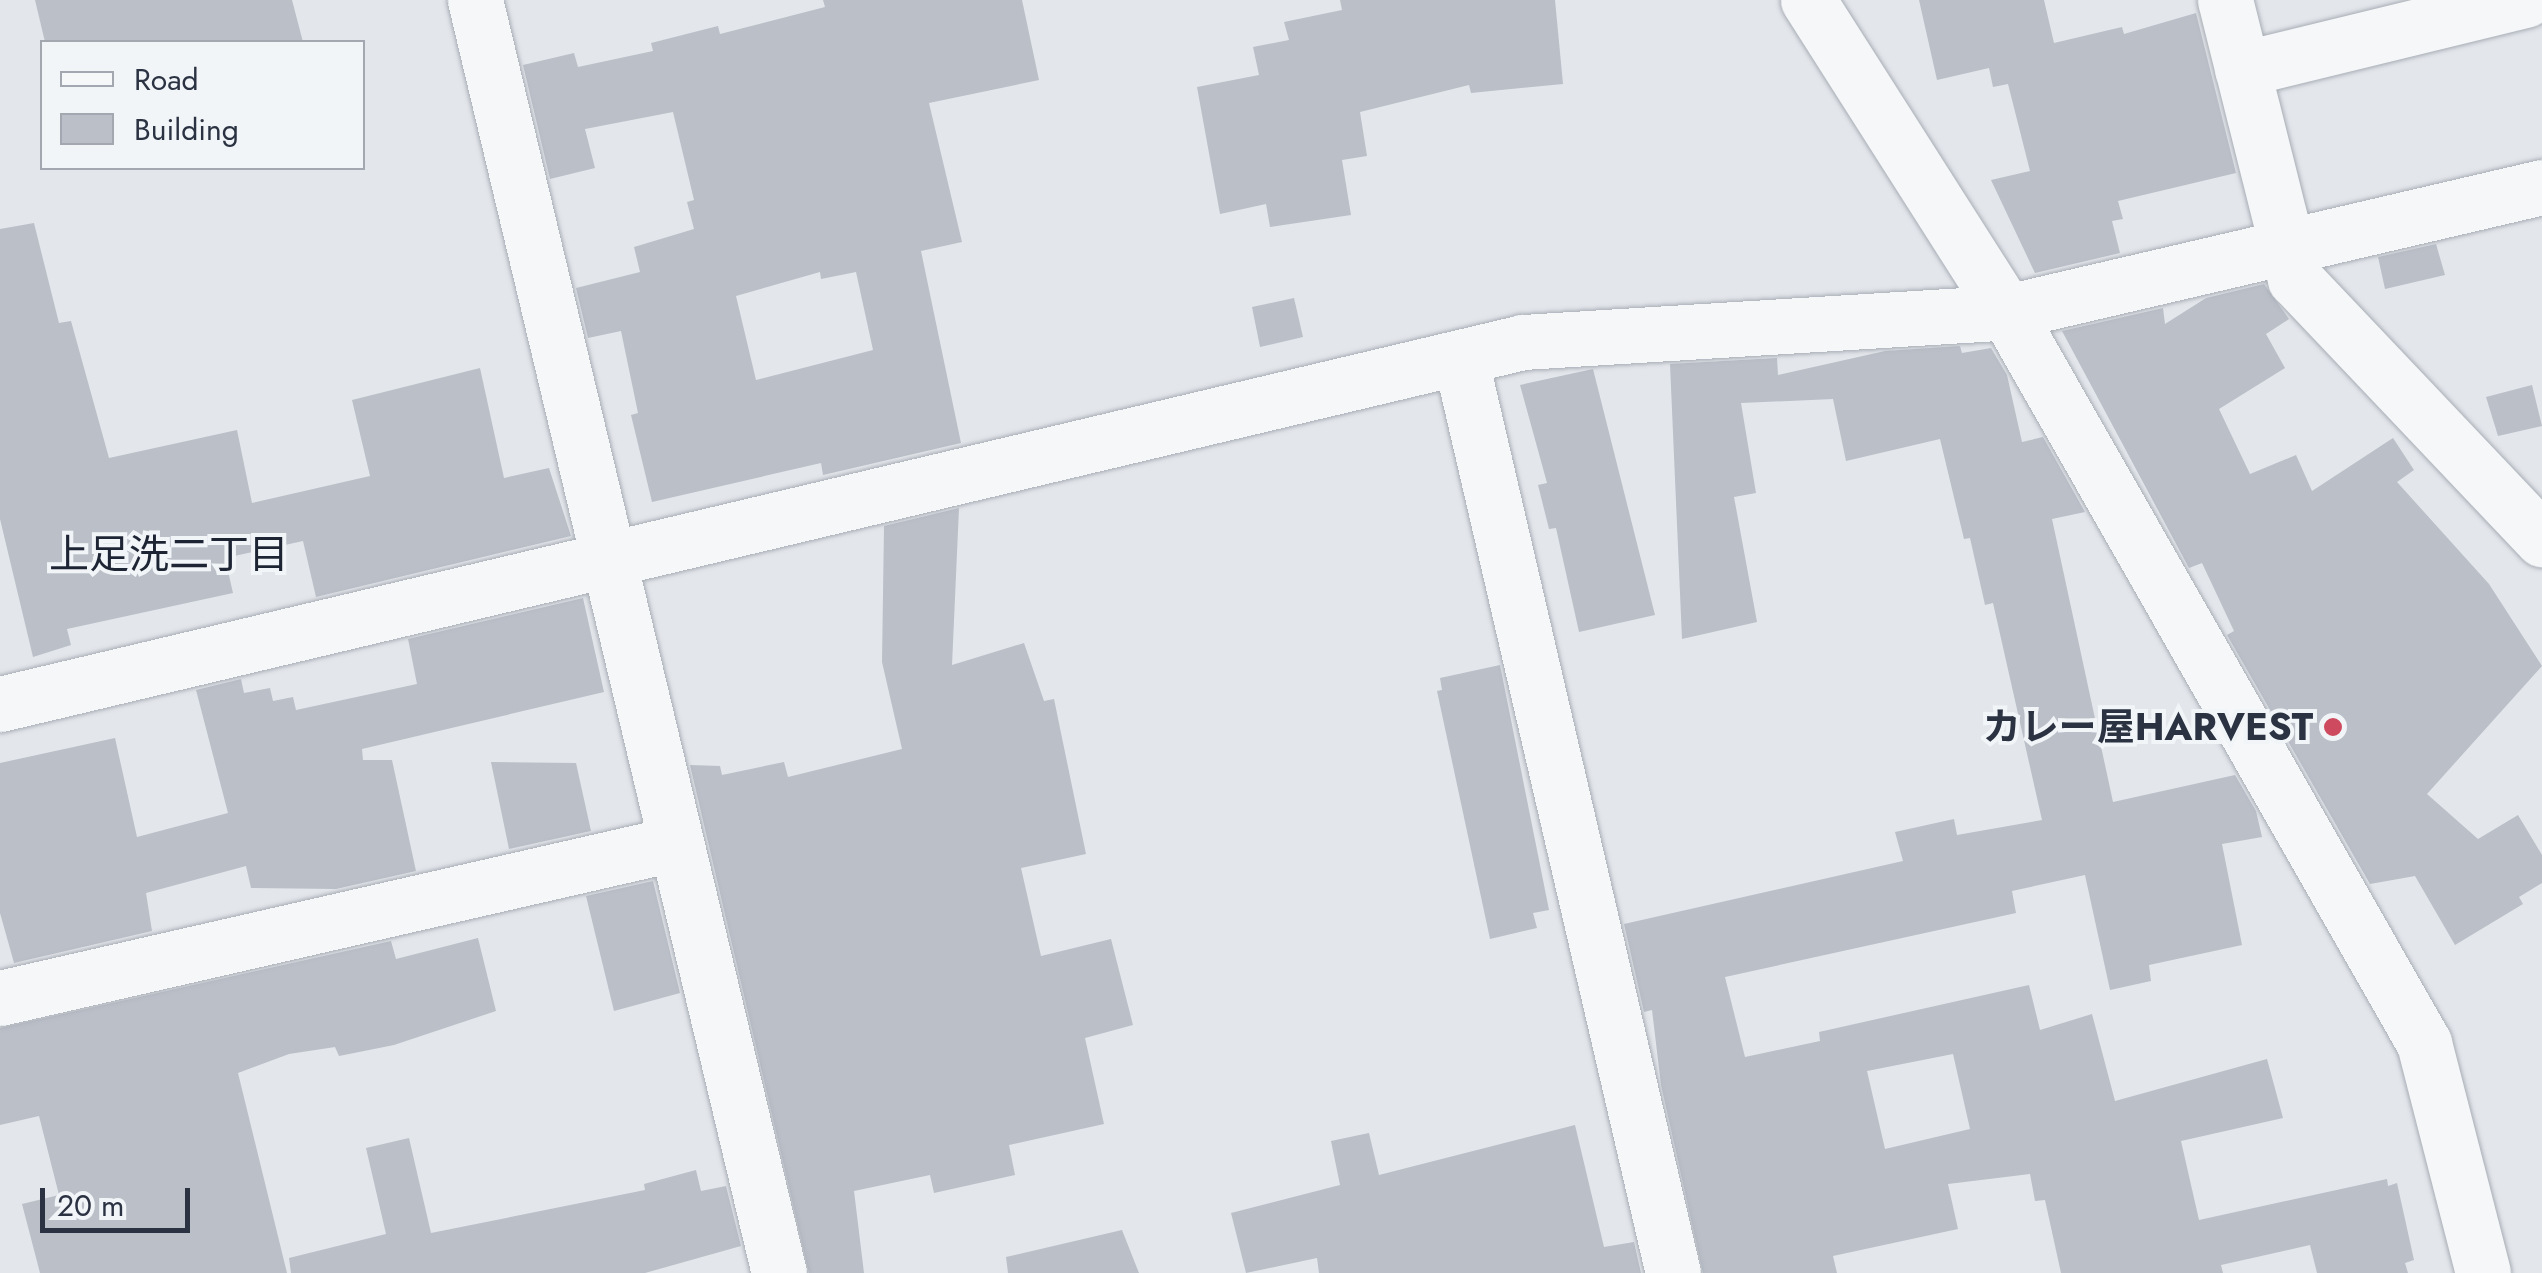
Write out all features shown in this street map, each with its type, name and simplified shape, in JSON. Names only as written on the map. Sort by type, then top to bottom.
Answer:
[{"type":"street","points":[[475,0],[778,1273]]},
{"type":"street","points":[[1808,0],[2007,312],[2424,1043],[2483,1273]]},
{"type":"street","points":[[2225,0],[2284,248],[2295,279],[2542,539]]},
{"type":"street","points":[[2242,68],[2526,0]]},
{"type":"street","points":[[0,704],[1522,342],[2007,312],[2542,187]]},
{"type":"street","points":[[1460,357],[1673,1273]]},
{"type":"street","points":[[0,998],[673,844]]},
{"type":"building","points":[[35,0],[292,0],[302,40],[45,40]]},
{"type":"building","points":[[823,0],[1022,0],[1039,80],[929,103],[962,242],[921,251],[961,443],[823,475],[821,463],[652,502],[631,415],[638,413],[621,331],[588,338],[576,288],[640,272],[634,247],[694,229],[687,202],[694,200],[673,112],[585,129],[595,168],[550,179],[523,65],[574,53],[578,67],[653,51],[651,43],[718,26],[720,34],[825,7]],"holes":[[[820,272],[821,279],[856,272],[873,350],[756,380],[736,296]]]},
{"type":"building","points":[[1340,0],[1555,0],[1563,84],[1471,93],[1469,85],[1360,112],[1367,156],[1342,160],[1351,215],[1270,227],[1266,204],[1220,214],[1197,87],[1259,75],[1253,47],[1289,40],[1284,22],[1342,10]]},
{"type":"building","points":[[1919,0],[2044,0],[2054,43],[2122,27],[2124,34],[2196,13],[2236,173],[2118,201],[2123,219],[2112,221],[2120,253],[2035,273],[1991,180],[2030,171],[2008,84],[1993,87],[1989,68],[1937,80]]},
{"type":"building","points":[[34,223],[59,323],[71,321],[109,458],[237,430],[252,503],[370,476],[352,400],[480,368],[504,478],[549,468],[571,536],[316,597],[303,541],[225,558],[233,593],[67,629],[71,645],[33,657],[0,519],[0,229]]},
{"type":"building","points":[[2436,244],[2445,275],[2385,289],[2378,257]]},
{"type":"building","points":[[2264,284],[2289,319],[2266,334],[2285,368],[2219,409],[2250,474],[2296,455],[2312,491],[2393,438],[2414,470],[2397,482],[2489,584],[2542,666],[2427,794],[2478,839],[2518,815],[2542,855],[2542,883],[2519,897],[2523,904],[2455,945],[2415,876],[2370,884],[2227,635],[2234,631],[2202,563],[2189,568],[2062,331],[2163,308],[2165,324],[2206,298]]},
{"type":"building","points":[[1294,298],[1303,337],[1260,347],[1252,307]]},
{"type":"building","points":[[1960,346],[1962,353],[1991,348],[2007,375],[2022,442],[2043,437],[2085,512],[2052,519],[2113,802],[2235,775],[2256,811],[2262,837],[2222,844],[2242,945],[2149,965],[2151,981],[2110,990],[2085,875],[2012,891],[2016,913],[1725,977],[1745,1057],[1820,1041],[1819,1032],[2029,985],[2040,1030],[2092,1014],[2115,1101],[2267,1059],[2283,1118],[2181,1141],[2199,1220],[2387,1179],[2388,1186],[2397,1183],[2414,1260],[2405,1263],[2408,1273],[2317,1273],[2310,1245],[2221,1265],[2223,1273],[2061,1273],[2045,1200],[2035,1201],[2030,1174],[1948,1184],[1958,1229],[1833,1256],[1837,1273],[1703,1273],[1661,1085],[1652,1010],[1644,1012],[1624,924],[1903,861],[1895,832],[1954,819],[1957,835],[2042,820],[1993,603],[1985,605],[1970,538],[1964,539],[1940,439],[1846,461],[1833,399],[1741,403],[1756,493],[1734,497],[1757,622],[1682,639],[1670,364],[1777,358],[1778,375],[1885,351]],"holes":[[[1953,1054],[1970,1129],[1885,1149],[1867,1071]]]},
{"type":"building","points":[[1593,369],[1655,615],[1579,632],[1556,528],[1549,529],[1538,485],[1547,483],[1520,385]]},
{"type":"building","points":[[2532,385],[2542,426],[2498,436],[2486,397]]},
{"type":"building","points":[[959,508],[952,665],[1024,643],[1044,701],[1054,699],[1086,854],[1021,868],[1041,956],[1111,939],[1133,1025],[1085,1038],[1104,1124],[1009,1145],[1015,1175],[934,1193],[930,1175],[854,1191],[864,1273],[809,1273],[690,765],[720,766],[722,775],[784,762],[788,777],[902,749],[882,662],[884,526]]},
{"type":"building","points":[[583,598],[604,692],[362,749],[363,760],[392,760],[416,871],[336,889],[251,888],[246,866],[146,893],[152,931],[14,963],[0,913],[0,763],[115,738],[137,837],[228,813],[196,690],[241,679],[244,693],[270,688],[273,701],[293,697],[296,710],[417,684],[408,639]]},
{"type":"building","points":[[1500,665],[1549,910],[1533,913],[1537,928],[1490,939],[1437,691],[1442,690],[1440,678]]},
{"type":"building","points":[[491,762],[576,763],[591,831],[509,849]]},
{"type":"building","points":[[653,881],[680,993],[614,1011],[586,896]]},
{"type":"building","points":[[478,938],[496,1011],[394,1045],[339,1056],[335,1047],[289,1054],[238,1073],[287,1273],[40,1273],[22,1204],[59,1195],[39,1116],[0,1125],[0,1028],[391,941],[396,959]]},
{"type":"building","points":[[1575,1125],[1604,1247],[1634,1242],[1641,1273],[1319,1273],[1317,1258],[1246,1273],[1231,1213],[1340,1185],[1331,1141],[1369,1133],[1379,1175]]},
{"type":"building","points":[[409,1138],[431,1233],[645,1190],[644,1184],[696,1170],[701,1191],[726,1186],[741,1246],[645,1273],[291,1273],[289,1258],[386,1234],[366,1148]]},
{"type":"building","points":[[1122,1230],[1139,1273],[1008,1273],[1006,1257]]},
{"type":"place","name":"カレー屋HARVEST","points":[[2333,727]]},
{"type":"district","name":"上足洗二丁目","points":[[169,554]]}]
